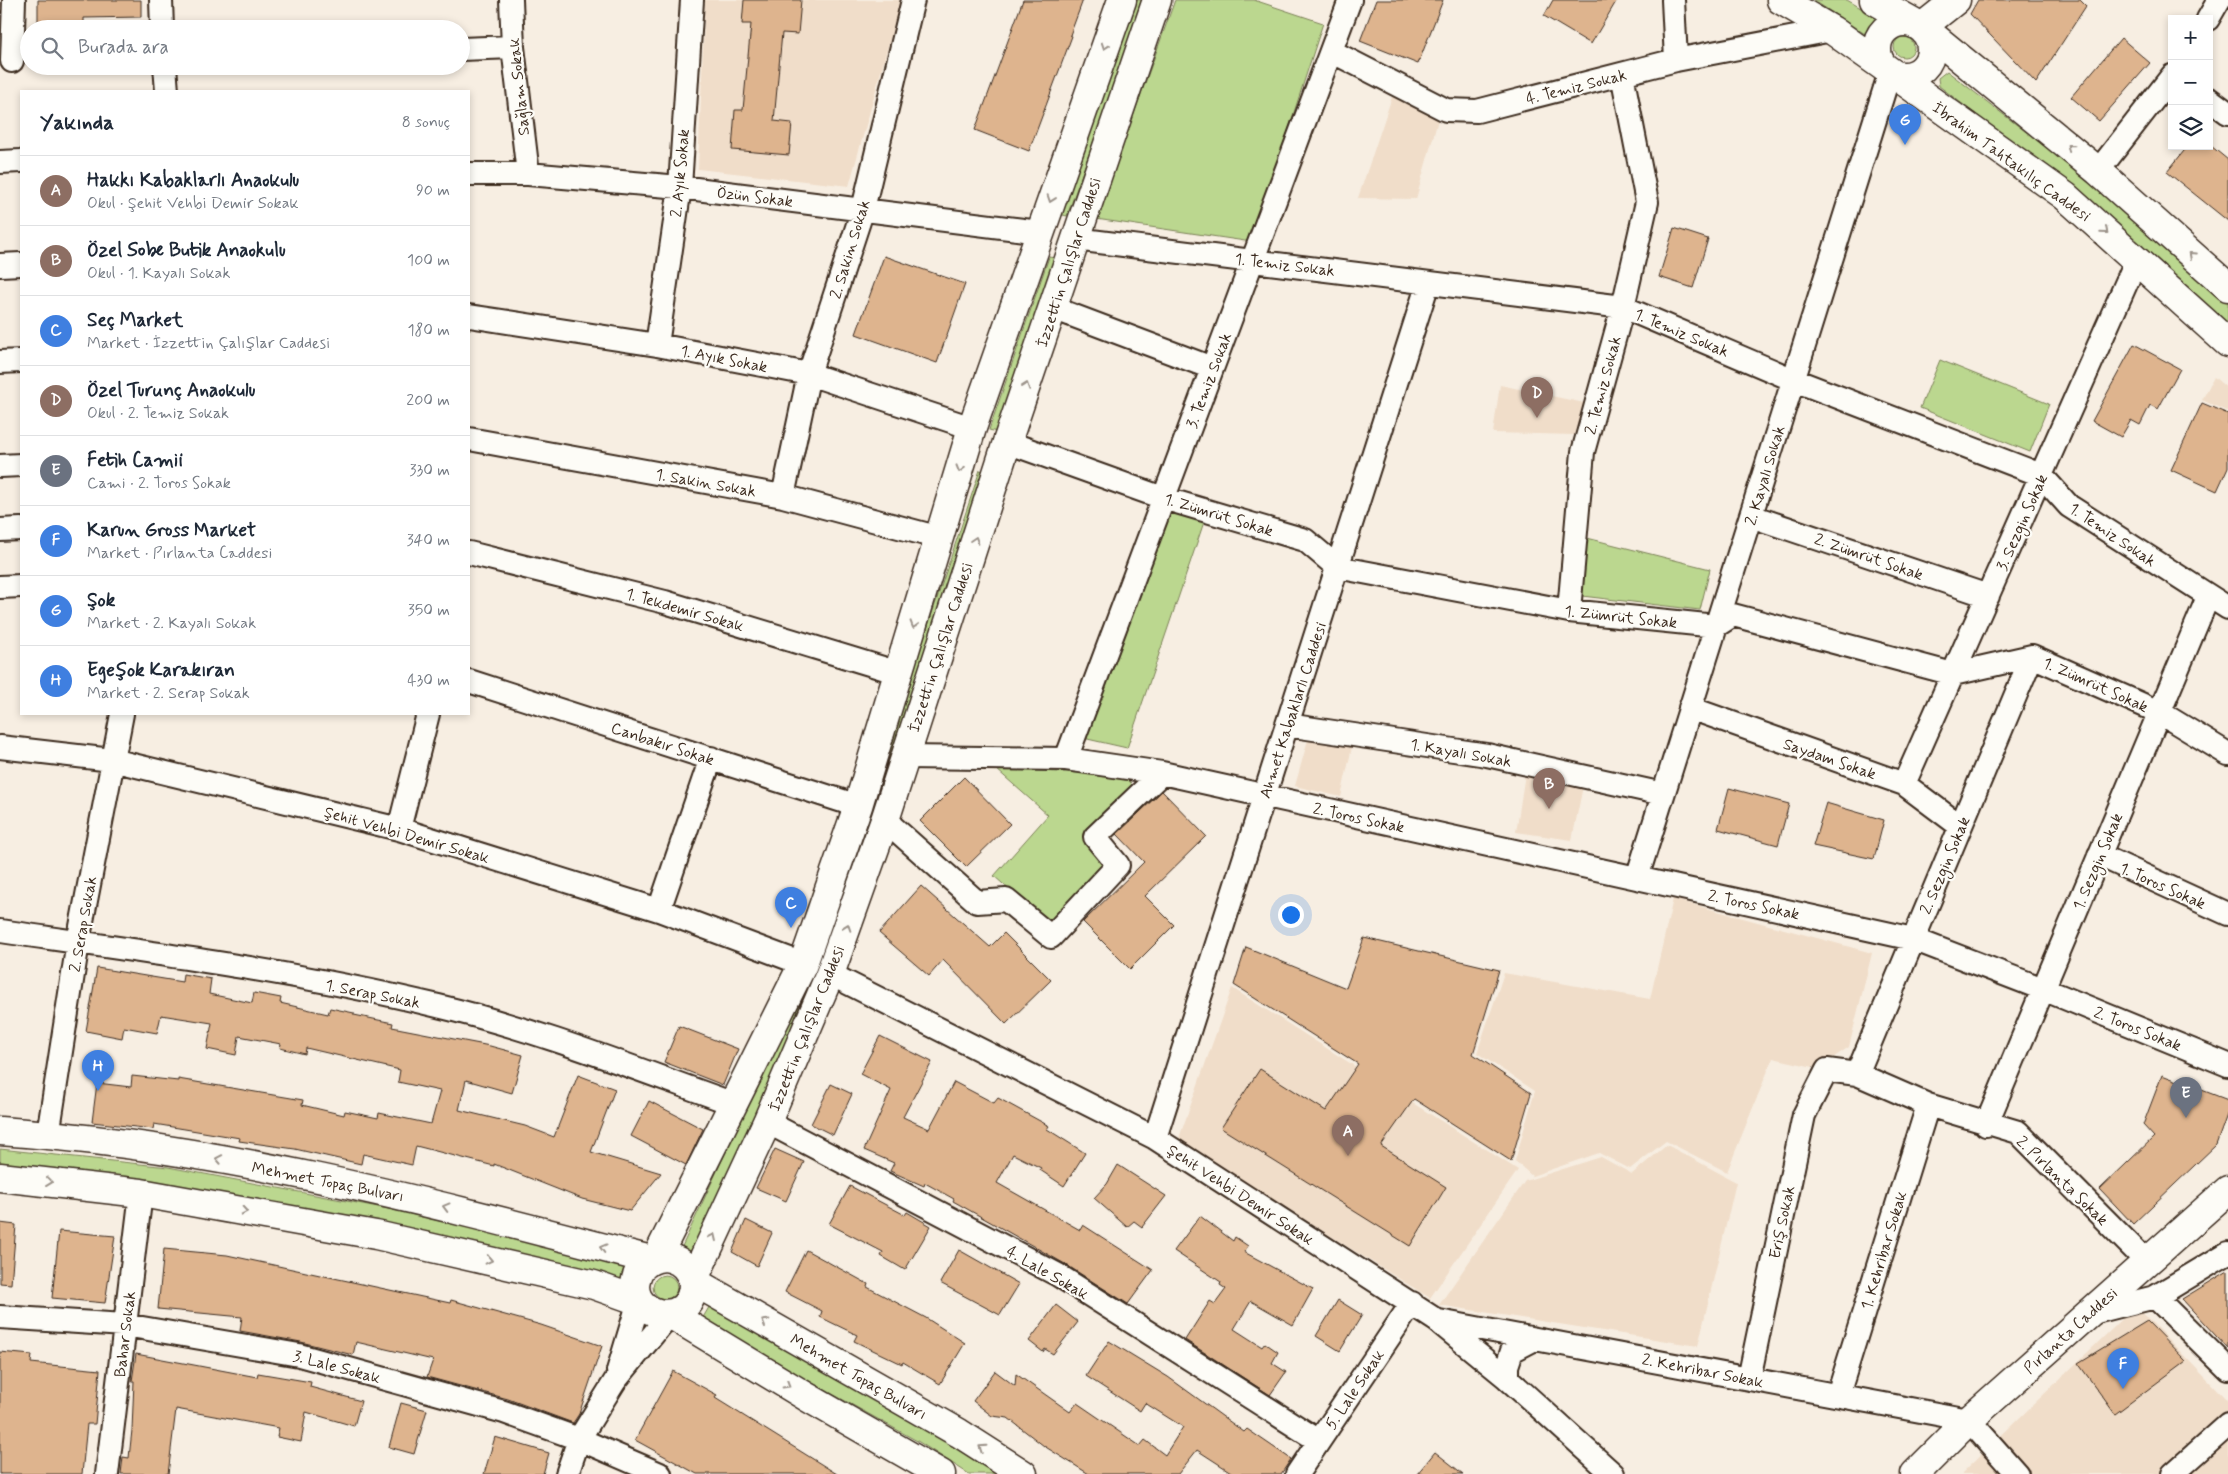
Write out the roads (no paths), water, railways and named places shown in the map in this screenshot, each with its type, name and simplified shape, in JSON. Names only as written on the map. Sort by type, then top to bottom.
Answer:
[{"type":"main road","name":"İzzettin Çalışlar Caddesi","points":[[654,1259],[734,1104],[803,964],[858,806],[972,428],[1122,0]]},
{"type":"main road","name":"İzzettin Çalışlar Caddesi","points":[[693,1281],[767,1122],[830,974],[885,820],[1074,239],[1157,0]]},
{"type":"main road","name":"İbrahim Tahtakılıç Caddesi","points":[[1781,0],[1832,30],[2065,196],[2228,343]]},
{"type":"main road","points":[[1874,0],[1922,27],[2098,170],[2228,287]]},
{"type":"main road","points":[[1922,27],[1900,22],[1884,31],[1878,48],[1883,66],[1890,72],[1899,76],[1908,76],[1924,67],[1931,50],[1930,41],[1922,27],[1926,0]]},
{"type":"main road","points":[[1922,27],[1956,0]]},
{"type":"main road","points":[[1040,232],[1074,239]]},
{"type":"main road","points":[[972,428],[1007,442]]},
{"type":"main road","points":[[803,964],[830,974]]},
{"type":"main road","name":"Mehmet Topaç Bulvarı","points":[[0,1131],[173,1149],[417,1199],[654,1259]]},
{"type":"main road","points":[[0,1177],[141,1193],[376,1235],[594,1285],[639,1300],[652,1312],[670,1314],[807,1397],[941,1474]]},
{"type":"main road","name":"Pırlanta Caddesi","points":[[1915,1474],[1970,1420],[2228,1190]]},
{"type":"main road","points":[[639,1300],[635,1288],[637,1275],[654,1259],[676,1259],[690,1272],[693,1281],[692,1296],[688,1302],[670,1314]]},
{"type":"main road","name":"Mehmet Topaç Bulvarı","points":[[693,1281],[959,1433],[1023,1474]]},
{"type":"street","points":[[14,0],[14,61]]},
{"type":"street","points":[[161,0],[162,20]]},
{"type":"street","name":"Sağlam Sokak","points":[[511,0],[513,47],[528,174]]},
{"type":"street","name":"2. Ayık Sokak","points":[[657,345],[680,187],[692,0]]},
{"type":"street","name":"2. Sakin Sokak","points":[[783,496],[809,374],[863,209],[913,0]]},
{"type":"street","points":[[1673,0],[1676,60]]},
{"type":"street","points":[[2211,15],[2220,0]]},
{"type":"street","name":"3. Temiz Sokak","points":[[1066,760],[1331,51],[1343,2]]},
{"type":"street","name":"4. Temiz Sokak","points":[[1331,51],[1446,110],[1477,111],[1676,60],[1832,30]]},
{"type":"street","points":[[470,49],[513,47]]},
{"type":"street","name":"2. Kayalı Sokak","points":[[1637,878],[1890,72]]},
{"type":"street","name":"2. Temiz Sokak","points":[[1569,611],[1583,452],[1623,307],[1648,202],[1622,74]]},
{"type":"street","points":[[166,75],[167,90]]},
{"type":"street","points":[[2098,170],[2168,81]]},
{"type":"street","points":[[2213,102],[2228,113]]},
{"type":"street","points":[[0,162],[20,161]]},
{"type":"street","name":"Özün Sokak","points":[[470,174],[528,174],[680,187],[1040,232]]},
{"type":"street","name":"1. Temiz Sokak","points":[[1074,239],[1623,307],[1794,380],[2041,476],[2069,506],[2208,597],[2228,608]]},
{"type":"street","name":"3. Sezgin Sokak","points":[[1904,784],[2137,260]]},
{"type":"street","points":[[0,265],[20,264]]},
{"type":"street","name":"Ahmet Kabaklarlı Caddesi","points":[[1155,1138],[1428,282]]},
{"type":"street","points":[[1053,308],[1212,368]]},
{"type":"street","name":"1. Ayık Sokak","points":[[470,316],[657,345],[809,374],[972,428]]},
{"type":"street","points":[[0,362],[20,361]]},
{"type":"street","name":"1. Sakin Sokak","points":[[470,439],[783,496],[940,538]]},
{"type":"street","name":"1. Zümrüt Sokak","points":[[1007,442],[1163,498],[1305,540],[1337,567],[1569,611],[1716,626],[1733,615],[1953,674],[2032,656],[2159,712],[2228,754]]},
{"type":"street","points":[[0,466],[20,465]]},
{"type":"street","name":"2. Zümrüt Sokak","points":[[1751,516],[1988,596]]},
{"type":"street","points":[[0,530],[20,529]]},
{"type":"street","name":"1. Tekdemir Sokak","points":[[470,553],[665,602],[899,673]]},
{"type":"street","points":[[0,587],[20,586]]},
{"type":"street","name":"1. Sezgin Sokak","points":[[1986,1124],[2208,597]]},
{"type":"street","name":"2. Sezgin Sokak","points":[[1856,1074],[2032,656]]},
{"type":"street","name":"Canbakır Sokak","points":[[470,681],[858,806]]},
{"type":"street","name":"Saydam Sokak","points":[[1690,708],[1904,784],[1960,826]]},
{"type":"street","name":"2. Serap Sokak","points":[[48,1135],[78,942],[122,715]]},
{"type":"street","points":[[399,829],[428,715]]},
{"type":"street","name":"1. Kayalı Sokak","points":[[1287,725],[1487,755],[1663,794]]},
{"type":"street","name":"Şehit Vehbi Demir Sokak","points":[[0,747],[112,760],[399,829],[659,910],[803,964]]},
{"type":"street","name":"2. Toros Sokak","points":[[904,757],[1066,760],[1162,772],[1264,797],[1913,939],[2043,989],[2228,1065]]},
{"type":"street","points":[[659,910],[710,758]]},
{"type":"street","points":[[885,820],[977,902],[1006,900],[1051,937],[1118,865],[1095,837],[1162,772]]},
{"type":"street","name":"1. Toros Sokak","points":[[2099,856],[2228,914]]},
{"type":"street","name":"1. Serap Sokak","points":[[0,931],[204,960],[439,1006],[543,1036],[734,1104]]},
{"type":"street","name":"Şehit Vehbi Demir Sokak","points":[[830,974],[1155,1138],[1436,1320],[1507,1378],[1613,1474]]},
{"type":"street","name":"2. Pırlanta Sokak","points":[[1827,1070],[1856,1074],[1928,1105],[1986,1124],[2018,1132],[2147,1262]]},
{"type":"street","name":"Eriş Sokak","points":[[1749,1379],[1804,1115],[1827,1070]]},
{"type":"street","name":"1. Kehribar Sokak","points":[[1838,1395],[1928,1105]]},
{"type":"street","name":"4. Lale Sokak","points":[[767,1122],[1058,1276],[1319,1441]]},
{"type":"street","name":"Bahar Sokak","points":[[107,1474],[141,1193]]},
{"type":"street","points":[[2087,1315],[2155,1297],[2228,1253]]},
{"type":"street","points":[[2155,1297],[2228,1369]]},
{"type":"street","points":[[615,1382],[639,1300]]},
{"type":"street","name":"5. Lale Sokak","points":[[1297,1474],[1412,1303]]},
{"type":"street","points":[[567,1474],[579,1440],[615,1382],[670,1314]]},
{"type":"street","name":"3. Lale Sokak","points":[[0,1317],[125,1325],[299,1355],[504,1412],[579,1440],[660,1474]]},
{"type":"street","name":"2. Kehribar Sokak","points":[[1436,1320],[1970,1420]]},
{"type":"street","points":[[1507,1378],[1507,1366],[1512,1351],[1536,1339]]},
{"type":"street","points":[[1970,1420],[2018,1474]]},
{"type":"street","points":[[2173,1474],[2228,1424]]},
{"type":"place","name":"Şok","points":[[1905,145]]},
{"type":"place","name":"Özel Turunç Anaokulu","points":[[1537,418]]},
{"type":"place","name":"Özel Sobe Butik Anaokulu","points":[[1549,809]]},
{"type":"place","name":"Seç Market","points":[[791,928]]},
{"type":"place","name":"Egeşok Karakıran","points":[[98,1091]]},
{"type":"place","name":"Fetih Camii","points":[[2186,1118]]},
{"type":"place","name":"Hakkı Kabaklarlı Anaokulu","points":[[1348,1156]]},
{"type":"place","name":"Karun Gross Market","points":[[2123,1389]]}]
